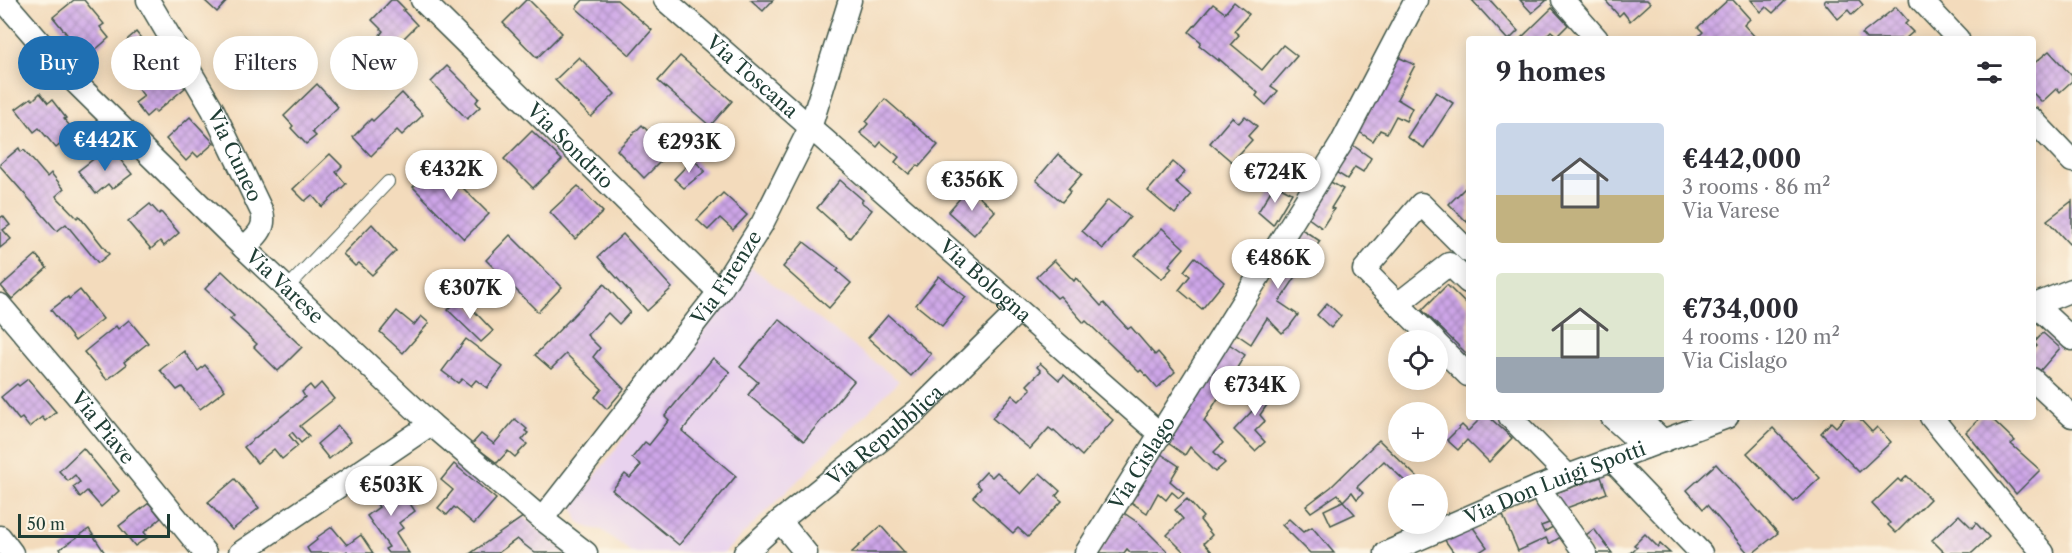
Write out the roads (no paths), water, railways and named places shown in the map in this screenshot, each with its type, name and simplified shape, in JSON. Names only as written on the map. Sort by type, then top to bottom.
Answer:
[{"type":"street","name":"Via Varese","points":[[3,0],[69,76],[244,248],[431,424],[542,519],[586,553]]},
{"type":"street","name":"Via Cuneo","points":[[148,0],[213,110],[262,212],[264,223],[262,228],[244,248]]},
{"type":"street","name":"Via Sondrio","points":[[422,0],[719,292]]},
{"type":"street","name":"Via Toscana","points":[[665,0],[810,128]]},
{"type":"street","name":"Via Firenze","points":[[542,519],[719,292],[762,224],[810,128],[850,0]]},
{"type":"street","name":"Via Cislago","points":[[1086,553],[1341,144],[1416,0]]},
{"type":"street","points":[[1563,0],[1594,36]]},
{"type":"street","points":[[1921,0],[1955,36]]},
{"type":"street","points":[[2036,123],[2072,161]]},
{"type":"street","name":"Via Bologna","points":[[810,128],[1161,435]]},
{"type":"street","points":[[1424,330],[1364,270],[1421,204],[1466,249]]},
{"type":"street","points":[[1398,304],[1449,264],[1466,280]]},
{"type":"street","points":[[2036,304],[2072,290]]},
{"type":"street","name":"Via Piave","points":[[0,305],[205,553]]},
{"type":"street","points":[[2036,307],[2072,339]]},
{"type":"street","name":"Via Repubblica","points":[[745,553],[780,521],[918,410],[1018,311]]},
{"type":"street","points":[[1448,354],[1466,373]]},
{"type":"street","points":[[2036,383],[2072,417]]},
{"type":"street","points":[[1513,420],[1569,476]]},
{"type":"street","points":[[1617,420],[1654,444]]},
{"type":"street","points":[[1640,420],[1654,444]]},
{"type":"street","name":"Via Don Luigi Spotti","points":[[1397,551],[1538,487],[1720,420]]},
{"type":"street","points":[[1933,420],[2043,553]]},
{"type":"street","points":[[240,553],[431,424]]},
{"type":"street","points":[[1612,460],[1701,553]]},
{"type":"street","points":[[1538,487],[1585,553]]},
{"type":"street","points":[[780,521],[806,553]]},
{"type":"street","points":[[0,537],[12,553]]},
{"type":"lane","points":[[287,288],[388,182]]}]
